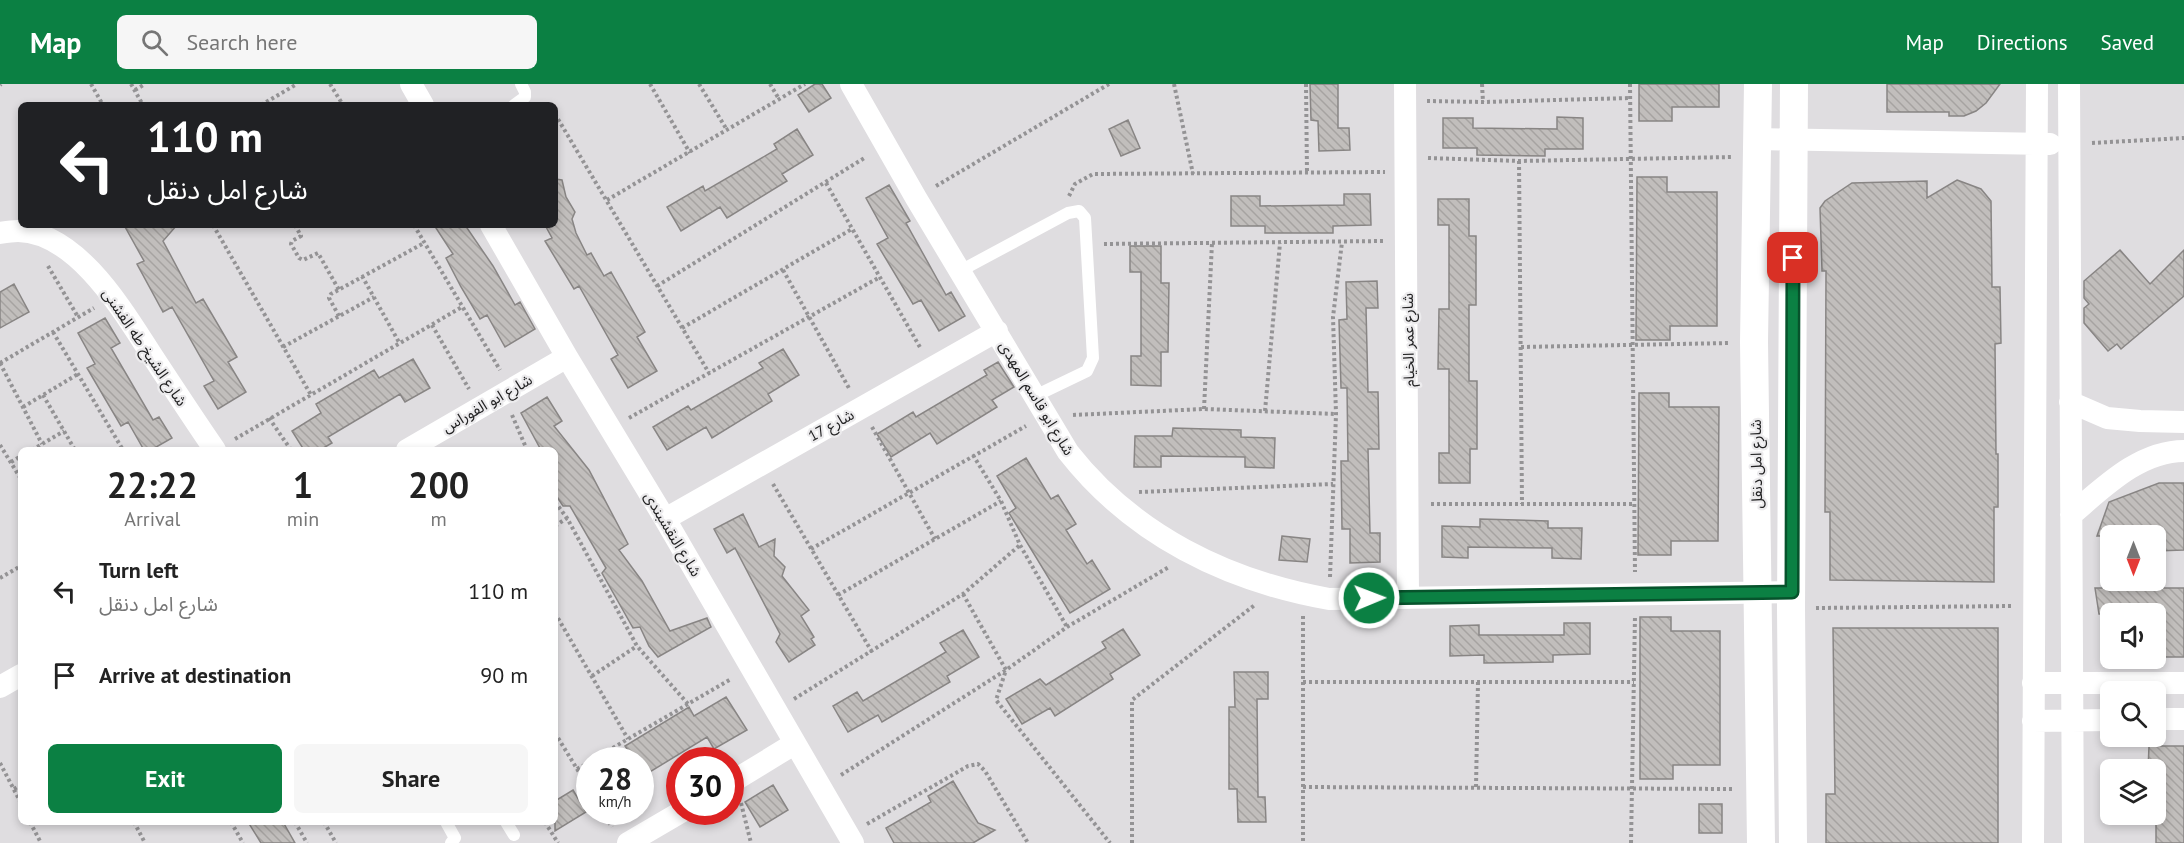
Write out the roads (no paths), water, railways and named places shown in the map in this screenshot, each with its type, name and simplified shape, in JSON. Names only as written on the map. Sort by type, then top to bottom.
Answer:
[{"type":"street","points":[[411,84],[421,102]]},
{"type":"street","name":"شارع ابو قاسم المهدى","points":[[851,84],[916,198],[1068,452],[1084,473],[1149,530],[1191,555],[1233,574],[1277,588],[1329,599],[1757,594],[1791,600]]},
{"type":"street","name":"شارع امل دنقل","points":[[1758,84],[1754,342],[1761,843]]},
{"type":"street","points":[[1793,843],[1791,600],[1794,84]]},
{"type":"street","points":[[2033,843],[2037,84]]},
{"type":"street","points":[[2069,84],[2073,843]]},
{"type":"street","name":"شارع عمر الخيام","points":[[1405,92],[1408,597]]},
{"type":"street","points":[[1758,148],[1794,139],[2069,144]]},
{"type":"street","name":"شارع النقشبندى","points":[[493,228],[609,429],[665,519],[850,839]]},
{"type":"street","name":"شارع الشيخ طه الفشنى","points":[[0,232],[20,231],[43,236],[80,259],[114,298],[224,445]]},
{"type":"street","name":"شارع 17","points":[[665,519],[997,331]]},
{"type":"street","name":"شارع ابو الفوراس","points":[[412,447],[567,357]]},
{"type":"street","points":[[2070,402],[2107,418],[2140,422],[2184,422]]},
{"type":"street","points":[[2071,515],[2120,474],[2144,461],[2174,451],[2184,451]]},
{"type":"street","points":[[0,687],[18,677]]},
{"type":"street","points":[[2033,683],[2184,683]]},
{"type":"street","points":[[2166,719],[2184,719]]},
{"type":"street","points":[[2033,721],[2100,720]]},
{"type":"street","points":[[744,774],[794,744]]},
{"type":"street","points":[[628,843],[666,821]]},
{"type":"lane","points":[[518,102],[525,97],[521,84]]},
{"type":"lane","points":[[960,272],[1068,213],[1079,211],[1085,218],[1093,358],[1087,371],[1035,396]]},
{"type":"lane","points":[[448,825],[455,838],[451,843]]},
{"type":"lane","points":[[508,825],[514,835]]}]
